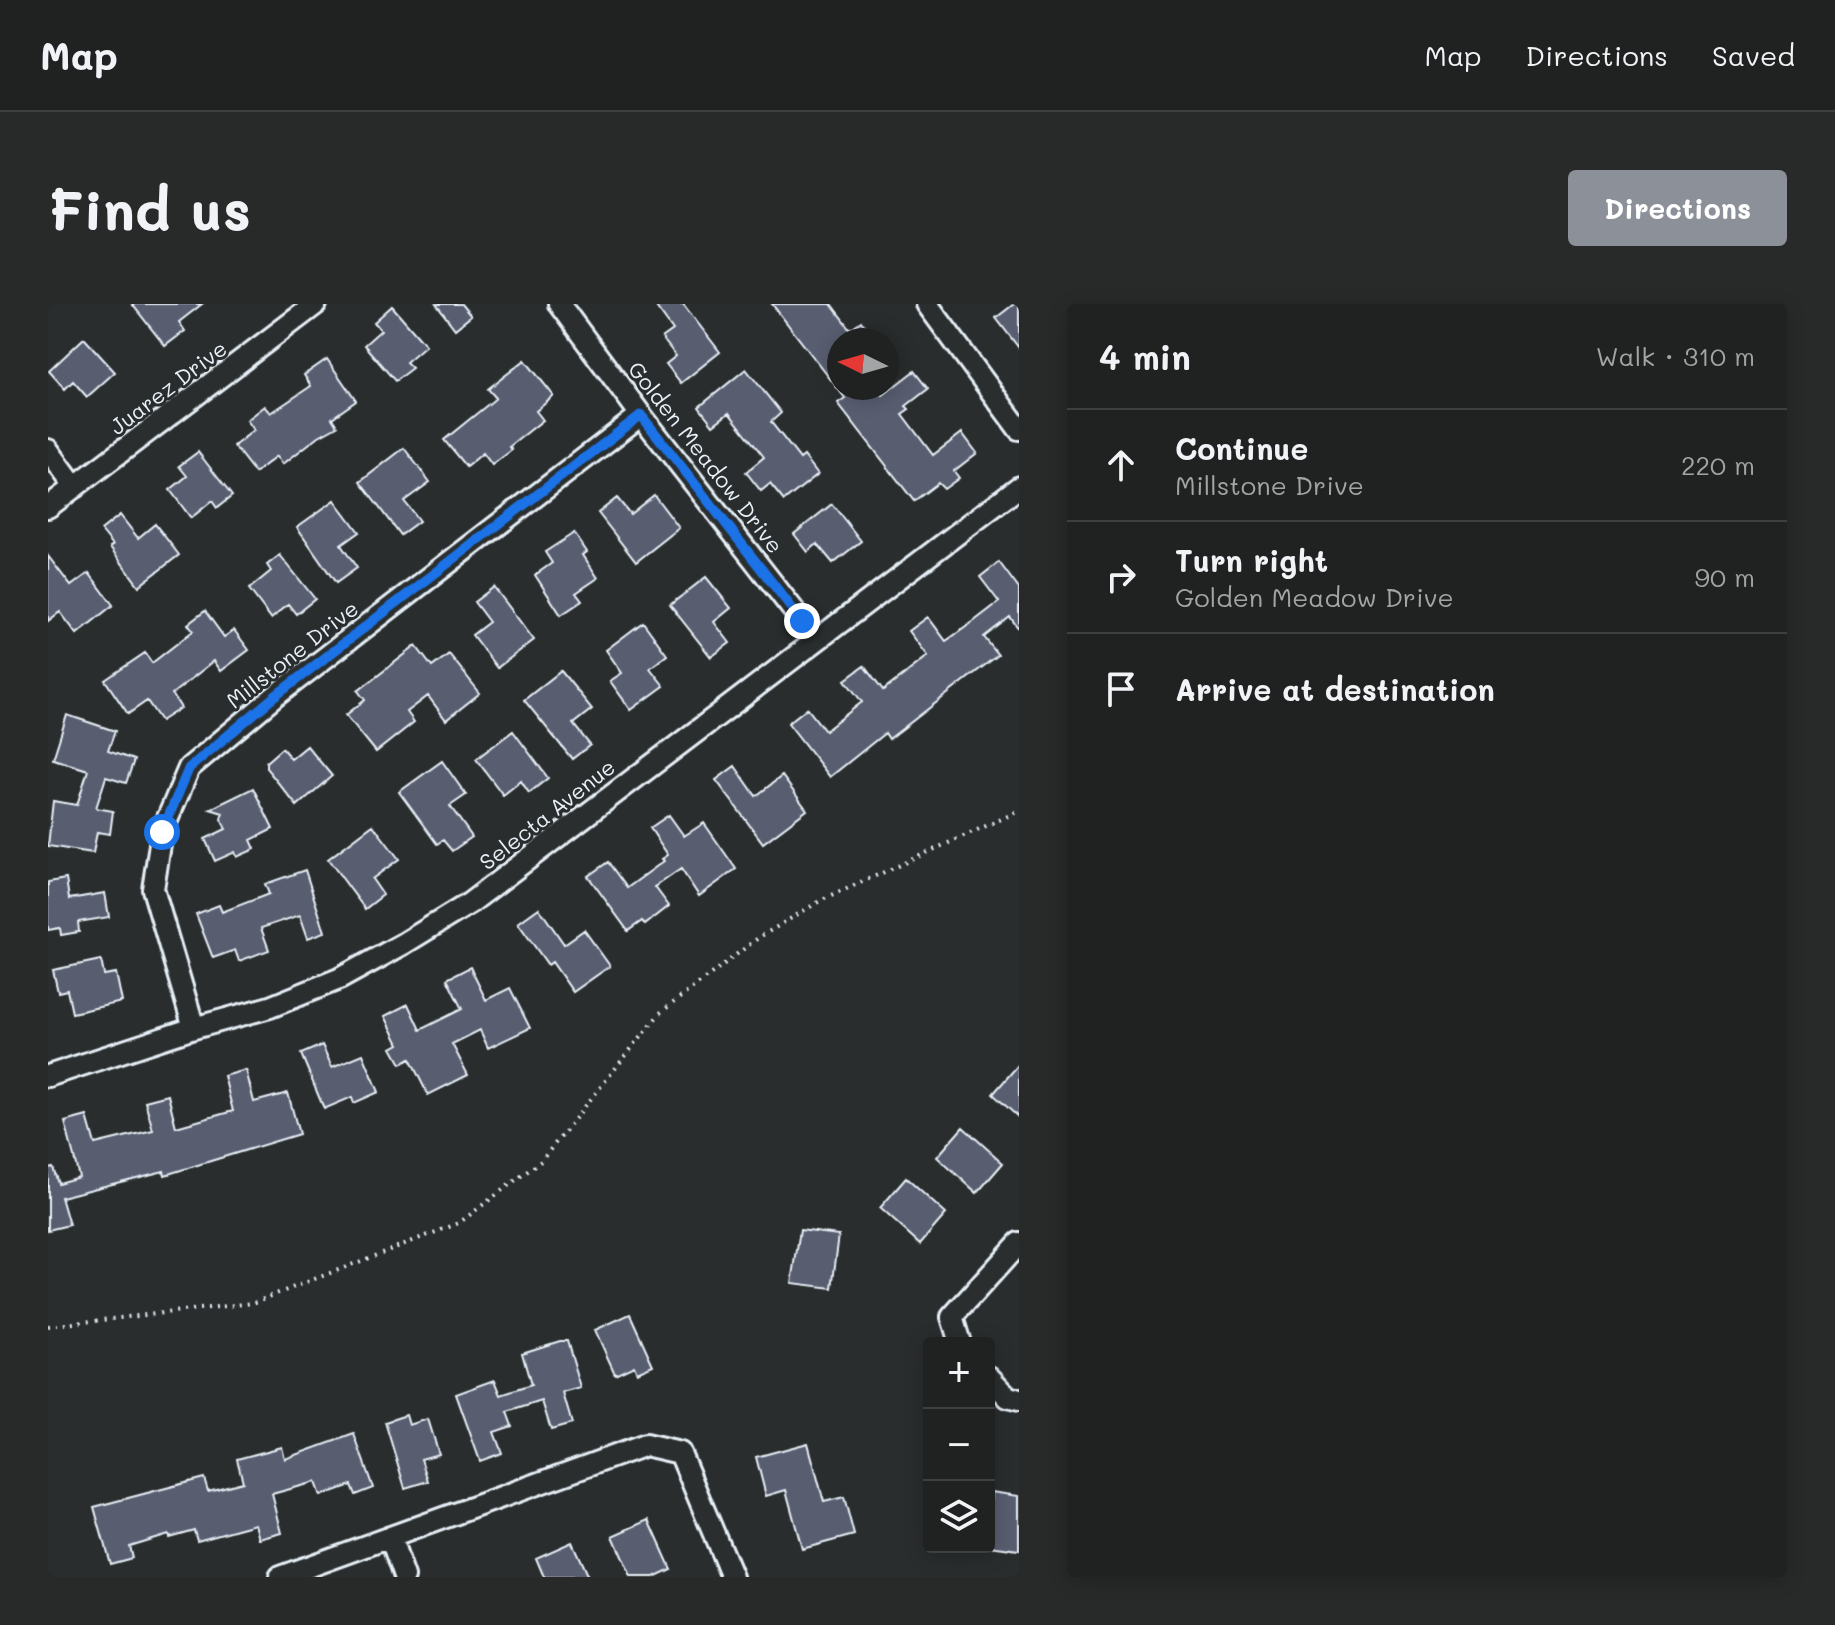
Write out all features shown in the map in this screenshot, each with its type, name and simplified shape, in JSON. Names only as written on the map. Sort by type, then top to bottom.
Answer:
[{"type":"street","name":"Juarez Drive","points":[[48,507],[316,304]]},
{"type":"street","name":"Golden Meadow Drive","points":[[559,304],[641,415],[816,639]]},
{"type":"street","points":[[927,304],[1019,429]]},
{"type":"street","name":"Millstone Drive","points":[[194,1028],[153,889],[162,832],[189,768],[274,697],[641,415]]},
{"type":"street","points":[[48,450],[75,487]]},
{"type":"street","name":"Selecta Avenue","points":[[48,1076],[194,1028],[270,1007],[339,979],[403,944],[457,911],[1019,487]]},
{"type":"street","points":[[958,1337],[952,1317],[1019,1243]]},
{"type":"street","points":[[995,1383],[1008,1397],[1019,1400]]},
{"type":"street","points":[[280,1577],[645,1445],[680,1453],[732,1577]]},
{"type":"street","points":[[390,1537],[404,1577]]},
{"type":"path","points":[[48,1326],[253,1303],[459,1223],[541,1161],[660,1013],[758,938],[820,901],[1019,811]]},
{"type":"building","points":[[132,304],[202,304],[179,322],[185,331],[165,346]]},
{"type":"building","points":[[436,304],[461,304],[471,316],[455,329]]},
{"type":"building","points":[[654,304],[683,304],[720,352],[681,383],[666,364],[676,356],[662,338],[673,330]]},
{"type":"building","points":[[772,304],[831,304],[849,328],[827,328],[827,375]]},
{"type":"building","points":[[1014,304],[1019,304],[1019,348],[996,318]]},
{"type":"building","points":[[392,306],[426,345],[406,362],[412,368],[395,381],[364,345],[381,330],[374,322]]},
{"type":"building","points":[[861,321],[867,328],[851,328]]},
{"type":"building","points":[[84,338],[115,372],[87,397],[73,381],[65,389],[49,371]]},
{"type":"building","points":[[327,359],[356,401],[332,418],[337,426],[283,464],[277,456],[255,473],[234,446],[254,430],[247,420],[265,406],[271,413],[311,386],[304,375]]},
{"type":"building","points":[[525,360],[554,396],[536,411],[543,420],[492,465],[483,453],[466,467],[444,440],[496,398],[488,389]]},
{"type":"building","points":[[746,369],[781,413],[771,422],[800,459],[804,456],[818,474],[784,501],[770,484],[761,491],[746,472],[764,457],[729,413],[713,425],[699,407]]},
{"type":"building","points":[[914,371],[928,389],[906,406],[909,409],[902,414],[933,455],[962,433],[977,453],[954,471],[959,478],[944,489],[938,483],[914,501],[838,403],[842,400],[899,400],[899,383]]},
{"type":"building","points":[[404,448],[430,482],[404,501],[419,521],[400,535],[360,482]]},
{"type":"building","points":[[198,452],[232,496],[217,508],[212,501],[191,518],[170,490],[187,476],[179,466]]},
{"type":"building","points":[[654,495],[679,528],[636,562],[598,513],[617,498],[630,514]]},
{"type":"building","points":[[335,500],[359,532],[341,545],[357,568],[336,583],[297,527]]},
{"type":"building","points":[[832,504],[861,541],[833,563],[817,544],[808,552],[794,534]]},
{"type":"building","points":[[120,515],[138,538],[155,524],[179,555],[139,586],[101,530]]},
{"type":"building","points":[[574,533],[587,552],[583,555],[598,578],[576,593],[582,601],[561,615],[535,575],[552,563],[545,552]]},
{"type":"building","points":[[280,555],[315,599],[296,614],[288,604],[271,618],[249,589],[271,571],[267,565]]},
{"type":"building","points":[[48,556],[71,586],[89,573],[113,605],[77,634],[60,612],[48,621]]},
{"type":"building","points":[[999,562],[1019,589],[1019,629],[1010,617],[984,637],[998,655],[889,739],[885,733],[830,777],[788,723],[807,708],[825,731],[862,702],[845,680],[864,666],[883,691],[928,656],[909,631],[928,617],[946,641],[999,602],[980,577]]},
{"type":"building","points":[[706,577],[731,608],[714,622],[730,643],[711,657],[670,605]]},
{"type":"building","points":[[494,587],[534,640],[497,668],[472,635],[489,622],[474,602]]},
{"type":"building","points":[[205,611],[224,637],[234,630],[249,650],[221,671],[214,661],[172,694],[181,708],[161,721],[147,701],[128,714],[105,680],[145,653],[152,663],[193,631],[188,624]]},
{"type":"building","points":[[643,622],[667,655],[650,668],[664,686],[631,710],[610,681],[622,673],[606,650]]},
{"type":"building","points":[[416,646],[432,667],[449,654],[480,693],[446,720],[428,696],[407,712],[414,722],[376,752],[346,715],[365,700],[358,691]]},
{"type":"building","points":[[561,671],[592,709],[573,724],[590,745],[572,759],[524,700]]},
{"type":"building","points":[[67,715],[115,731],[108,751],[134,760],[126,783],[106,777],[96,808],[113,811],[110,834],[97,832],[93,853],[48,846],[53,801],[77,805],[88,770],[53,759]]},
{"type":"building","points":[[513,731],[548,778],[529,793],[521,781],[503,795],[476,759]]},
{"type":"building","points":[[307,746],[332,776],[297,806],[266,768],[266,762],[282,748],[291,759]]},
{"type":"building","points":[[442,761],[466,795],[450,806],[472,837],[452,851],[443,840],[437,844],[399,792]]},
{"type":"building","points":[[735,766],[756,796],[782,776],[807,810],[763,843],[716,780]]},
{"type":"building","points":[[253,788],[273,829],[251,840],[255,849],[237,857],[235,852],[215,861],[205,839],[226,829],[221,819],[223,813],[210,809]]},
{"type":"building","points":[[669,815],[684,836],[704,823],[736,869],[699,896],[681,869],[655,887],[669,906],[645,925],[642,921],[628,931],[588,876],[608,862],[627,888],[664,861],[662,859],[668,855],[650,828]]},
{"type":"building","points":[[373,825],[399,859],[372,879],[383,895],[365,909],[328,859]]},
{"type":"building","points":[[305,870],[325,932],[308,938],[300,915],[261,928],[269,950],[239,961],[235,950],[213,958],[196,914],[219,905],[222,912],[269,894],[265,884]]},
{"type":"building","points":[[66,879],[69,899],[105,893],[109,917],[78,922],[79,932],[61,935],[60,928],[48,930],[48,882]]},
{"type":"building","points":[[539,908],[564,944],[584,930],[610,966],[573,992],[552,962],[548,965],[518,923]]},
{"type":"building","points":[[101,960],[104,975],[116,973],[122,1002],[72,1013],[67,990],[58,992],[53,970]]},
{"type":"building","points":[[470,967],[486,1000],[510,988],[530,1028],[488,1048],[480,1030],[452,1044],[468,1075],[428,1095],[410,1059],[401,1064],[392,1048],[399,1044],[385,1016],[408,1004],[420,1030],[462,1009],[447,979]]},
{"type":"building","points":[[322,1045],[332,1067],[363,1054],[379,1092],[354,1103],[352,1097],[324,1109],[301,1054]]},
{"type":"building","points":[[1019,1064],[1019,1118],[993,1094]]},
{"type":"building","points":[[246,1070],[254,1102],[288,1093],[299,1134],[165,1175],[164,1171],[61,1197],[69,1225],[48,1230],[48,1168],[53,1167],[58,1183],[79,1177],[65,1122],[87,1116],[95,1144],[153,1130],[145,1101],[168,1095],[176,1127],[233,1111],[224,1076]]},
{"type":"building","points":[[963,1127],[1003,1163],[977,1193],[937,1157]]},
{"type":"building","points":[[906,1178],[946,1214],[920,1244],[880,1208]]},
{"type":"building","points":[[800,1230],[839,1235],[832,1288],[792,1283]]},
{"type":"building","points":[[630,1314],[653,1365],[637,1372],[634,1365],[615,1374],[595,1330]]},
{"type":"building","points":[[567,1341],[581,1388],[563,1393],[572,1424],[551,1430],[542,1401],[507,1412],[512,1426],[494,1432],[502,1453],[480,1461],[456,1394],[495,1380],[501,1395],[531,1385],[522,1353]]},
{"type":"building","points":[[406,1415],[409,1425],[428,1419],[439,1454],[421,1459],[428,1481],[405,1488],[385,1422]]},
{"type":"building","points":[[354,1434],[373,1488],[355,1495],[351,1485],[321,1496],[316,1482],[272,1494],[282,1533],[260,1539],[256,1524],[197,1540],[194,1530],[169,1537],[168,1534],[129,1546],[132,1558],[110,1564],[94,1507],[204,1478],[208,1491],[243,1482],[237,1459],[282,1447],[285,1459]]},
{"type":"building","points":[[808,1443],[824,1502],[844,1497],[854,1535],[802,1549],[786,1490],[766,1496],[756,1457]]},
{"type":"building","points":[[995,1493],[1019,1496],[1019,1550],[995,1547]]},
{"type":"building","points":[[649,1520],[671,1569],[654,1577],[631,1577],[613,1536]]},
{"type":"building","points":[[572,1542],[588,1577],[544,1577],[536,1558]]},
{"type":"route","points":[[162,832],[189,768],[274,697],[641,415],[802,621]]}]
